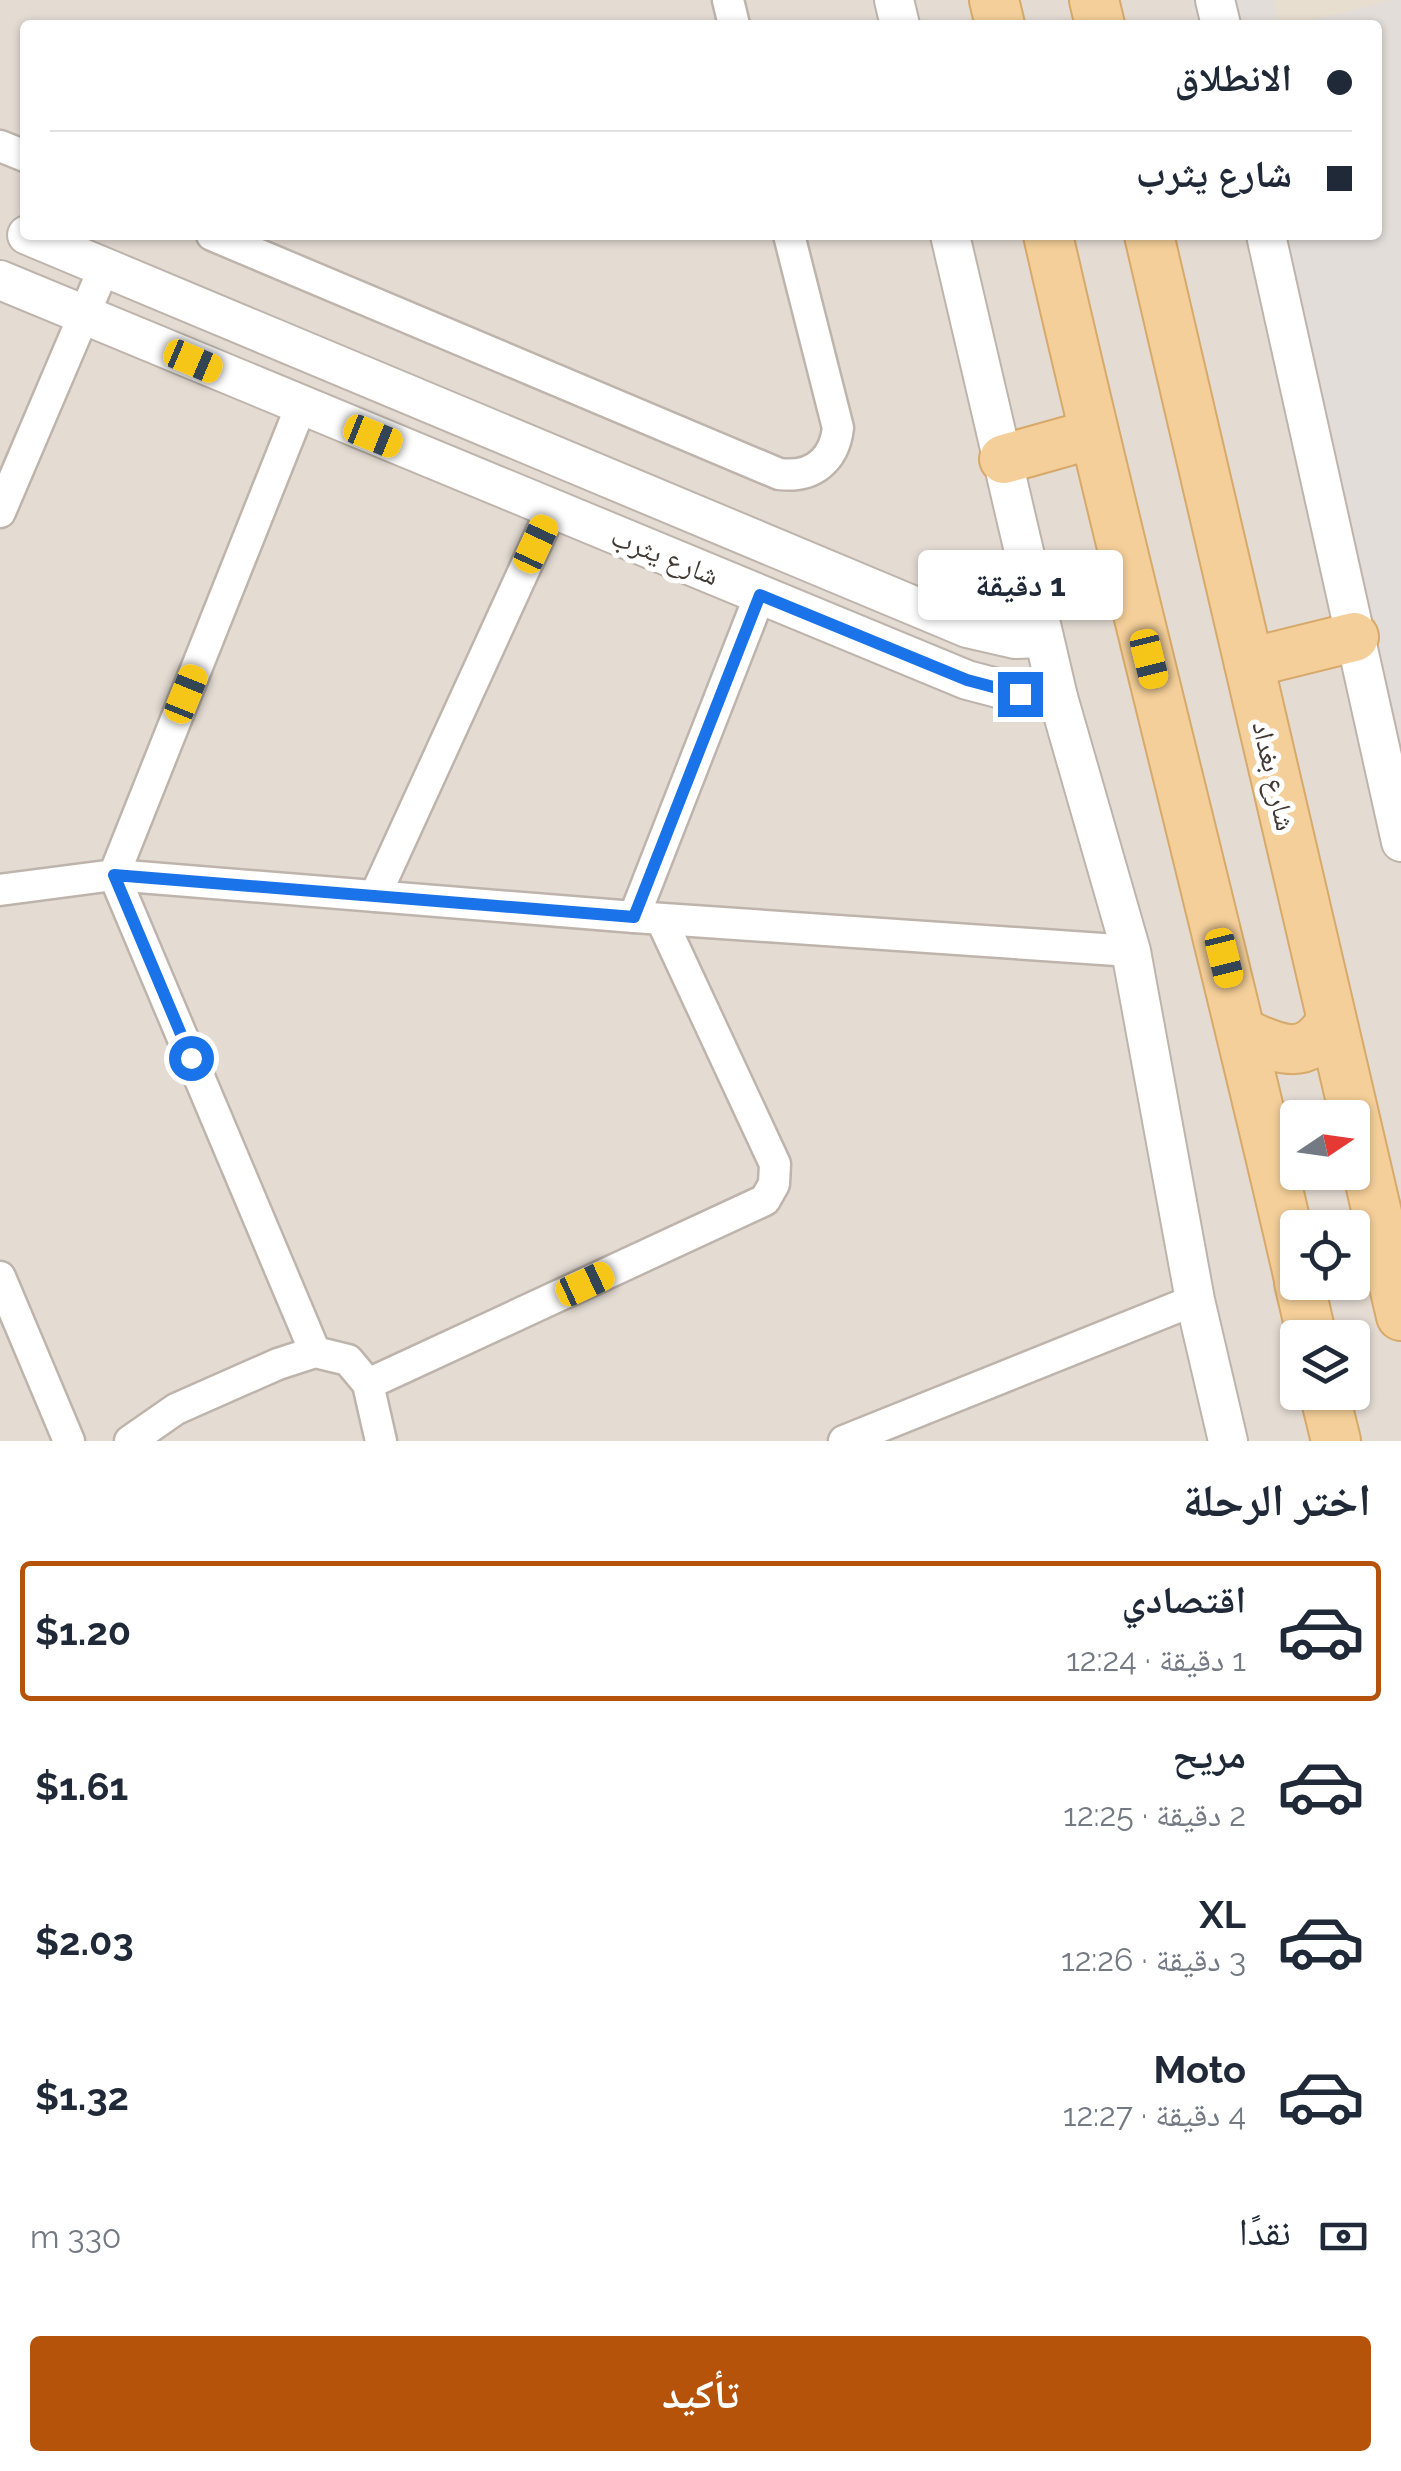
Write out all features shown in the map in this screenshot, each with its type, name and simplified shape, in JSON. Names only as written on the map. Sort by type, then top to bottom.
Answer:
[{"type":"main road","points":[[1049,240],[1093,434],[1242,1034],[1280,1129]]},
{"type":"main road","name":"شارع بغداد","points":[[1150,240],[1348,1100]]},
{"type":"main road","points":[[1004,458],[1093,434]]},
{"type":"main road","points":[[1248,663],[1354,638]]},
{"type":"main road","points":[[1242,1034],[1289,1050],[1306,1047],[1322,1037],[1331,1021]]},
{"type":"main road","name":"شارع بغداد","points":[[1369,1190],[1401,1316]]},
{"type":"main road","points":[[1328,1410],[1336,1441]]},
{"type":"street","name":"شارع يثرب","points":[[38,240],[967,628],[1015,638],[1044,638]]},
{"type":"street","points":[[224,240],[779,474],[792,476],[804,474],[825,461],[837,440],[838,428],[790,240]]},
{"type":"street","points":[[951,240],[1058,697],[1131,951],[1196,1300],[1228,1441]]},
{"type":"street","points":[[1267,240],[1401,842]]},
{"type":"street","points":[[0,512],[104,268]]},
{"type":"street","name":"شارع يثرب","points":[[0,280],[967,680],[1020,694],[1058,697]]},
{"type":"street","points":[[301,406],[114,875],[315,1352]]},
{"type":"street","points":[[375,896],[552,509]]},
{"type":"street","points":[[368,1384],[765,1200],[774,1184],[775,1164],[647,918],[760,595]]},
{"type":"street","points":[[0,890],[114,875],[647,918],[1131,951]]},
{"type":"street","points":[[0,1277],[69,1441]]},
{"type":"street","points":[[844,1441],[1196,1300]]},
{"type":"street","points":[[138,1438],[176,1408],[315,1352],[348,1360],[368,1384],[381,1441]]},
{"type":"shaded area","points":[[0,0],[1401,0],[1401,1441],[0,1441]]},
{"type":"shaded area","points":[[1190,0],[1401,0],[1401,864],[1248,240],[1382,240],[1382,20],[1195,20]]},
{"type":"shaded area","points":[[1273,0],[1391,0],[1314,20],[1278,20]]},
{"type":"route","points":[[191,1058],[114,875],[634,917],[760,595],[967,680],[1020,694]]}]
